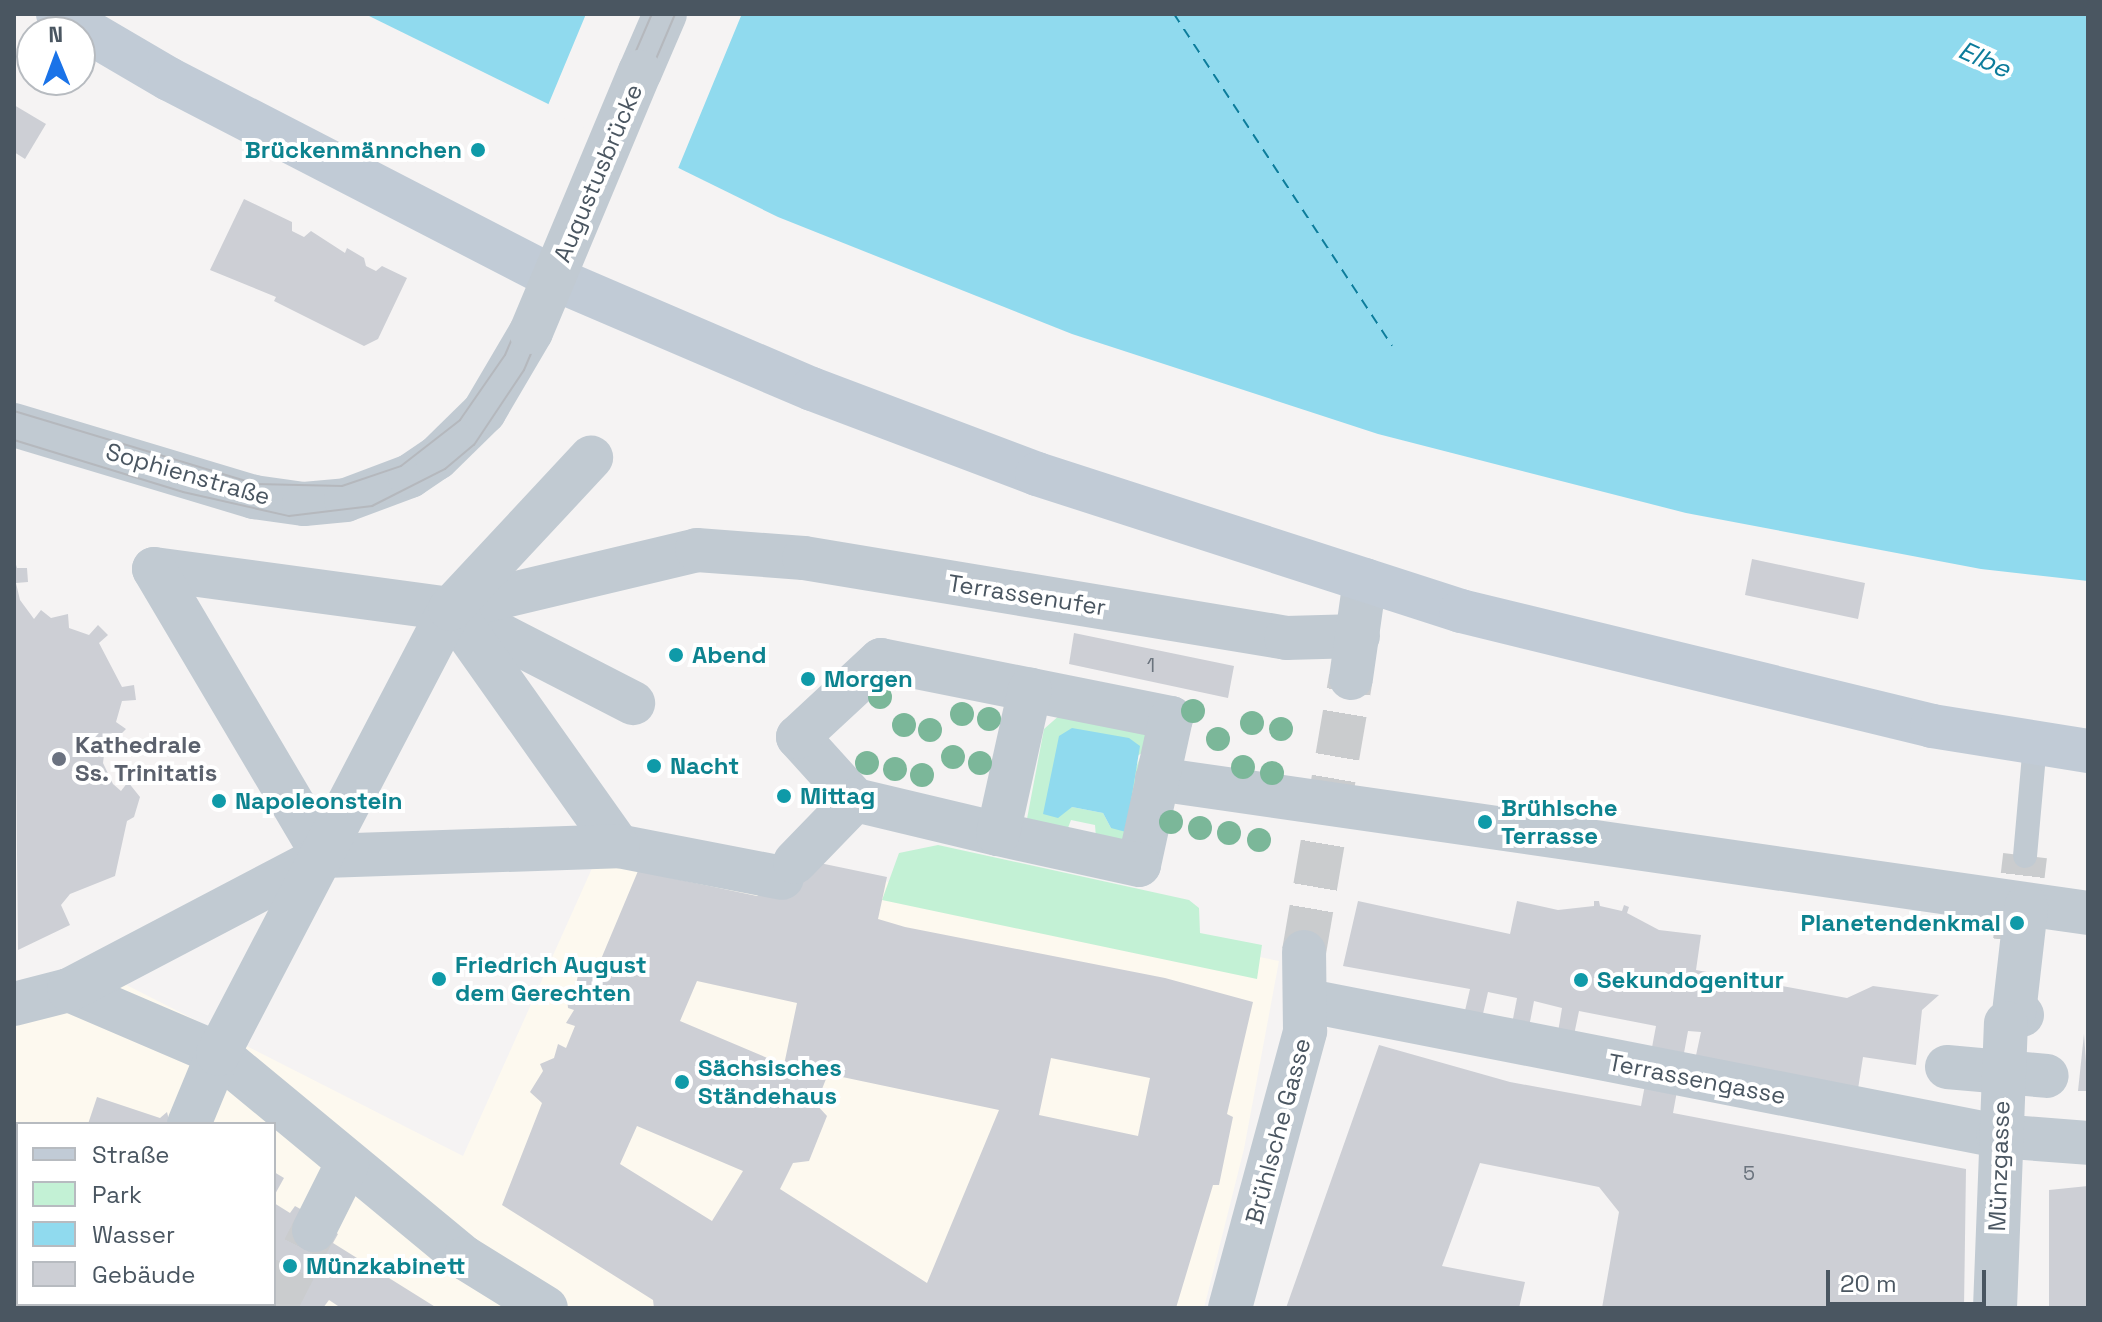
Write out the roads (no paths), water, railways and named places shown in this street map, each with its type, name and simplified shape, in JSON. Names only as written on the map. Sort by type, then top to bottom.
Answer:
[{"type":"main road","points":[[58,14],[169,79],[562,282],[812,389],[1023,469],[1365,580],[1721,678],[2035,745],[2088,751]]},
{"type":"street","name":"Augustusbrücke","points":[[531,332],[665,14]]},
{"type":"street","name":"Sophienstraße","points":[[14,425],[254,497],[304,504],[346,500],[410,476],[457,439],[498,392],[531,332]]},
{"type":"street","points":[[190,1122],[218,1054],[324,856],[450,609],[591,458]]},
{"type":"street","name":"Terrassenufer","points":[[450,609],[697,550],[804,558],[1286,638],[1358,636]]},
{"type":"street","points":[[324,856],[154,569],[450,609],[633,703]]},
{"type":"street","points":[[1351,678],[1365,580]]},
{"type":"street","points":[[450,609],[618,846]]},
{"type":"street","points":[[881,660],[1171,718],[1157,779],[1139,865],[855,800],[798,737],[881,660]]},
{"type":"street","points":[[998,834],[1030,690]]},
{"type":"street","points":[[1157,779],[2026,907],[2088,913]]},
{"type":"street","points":[[14,1004],[69,990],[324,856],[618,846],[789,870],[855,800]]},
{"type":"street","name":"Münzgasse","points":[[1995,1308],[2002,1072],[2026,907]]},
{"type":"street","name":"Brühlsche Gasse","points":[[1230,1308],[1270,1173],[1309,1001],[1304,952]]},
{"type":"street","points":[[69,990],[218,1054],[347,1164],[465,1258],[546,1308]]},
{"type":"street","name":"Terrassengasse","points":[[1309,1001],[1998,1136],[2088,1143]]},
{"type":"street","points":[[1947,1067],[2047,1076]]},
{"type":"street","points":[[314,1230],[347,1164]]},
{"type":"lane","points":[[2025,856],[2035,745]]},
{"type":"water","name":"Elbe","points":[[365,14],[2088,14],[2088,581],[1981,569],[1686,513],[1378,434],[1072,334],[778,217]]},
{"type":"water","points":[[1072,728],[1129,738],[1140,746],[1126,832],[1111,828],[1103,813],[1072,807],[1058,818],[1043,814],[1059,736]]},
{"type":"tunnel","points":[[1304,952],[1351,678]]},
{"type":"tunnel","points":[[2015,941],[2025,856]]},
{"type":"tunnel","points":[[276,1304],[314,1230]]},
{"type":"tunnel","points":[[164,1306],[169,1308]]},
{"type":"tram line","points":[[14,411],[256,484],[342,486],[401,466],[460,420],[505,355],[652,14]]},
{"type":"tram line","points":[[14,440],[183,492],[289,516],[372,506],[445,469],[474,445],[524,370],[675,14]]},
{"type":"place","name":"Brückenmännchen","points":[[478,150]]},
{"type":"place","name":"Abend","points":[[676,655]]},
{"type":"place","name":"Morgen","points":[[808,679]]},
{"type":"place","name":"Kathedrale Ss. Trinitatis","points":[[59,759]]},
{"type":"place","name":"Nacht","points":[[654,766]]},
{"type":"place","name":"Mittag","points":[[784,796]]},
{"type":"place","name":"Napoleonstein","points":[[219,801]]},
{"type":"place","name":"Brühlsche Terrasse","points":[[1485,822]]},
{"type":"place","name":"Planetendenkmal","points":[[2017,923]]},
{"type":"place","name":"Friedrich August dem Gerechten","points":[[439,979]]},
{"type":"place","name":"Sekundogenitur","points":[[1581,980]]},
{"type":"place","name":"Sächsisches Ständehaus","points":[[682,1082]]},
{"type":"place","name":"Münzkabinett","points":[[290,1266]]}]
